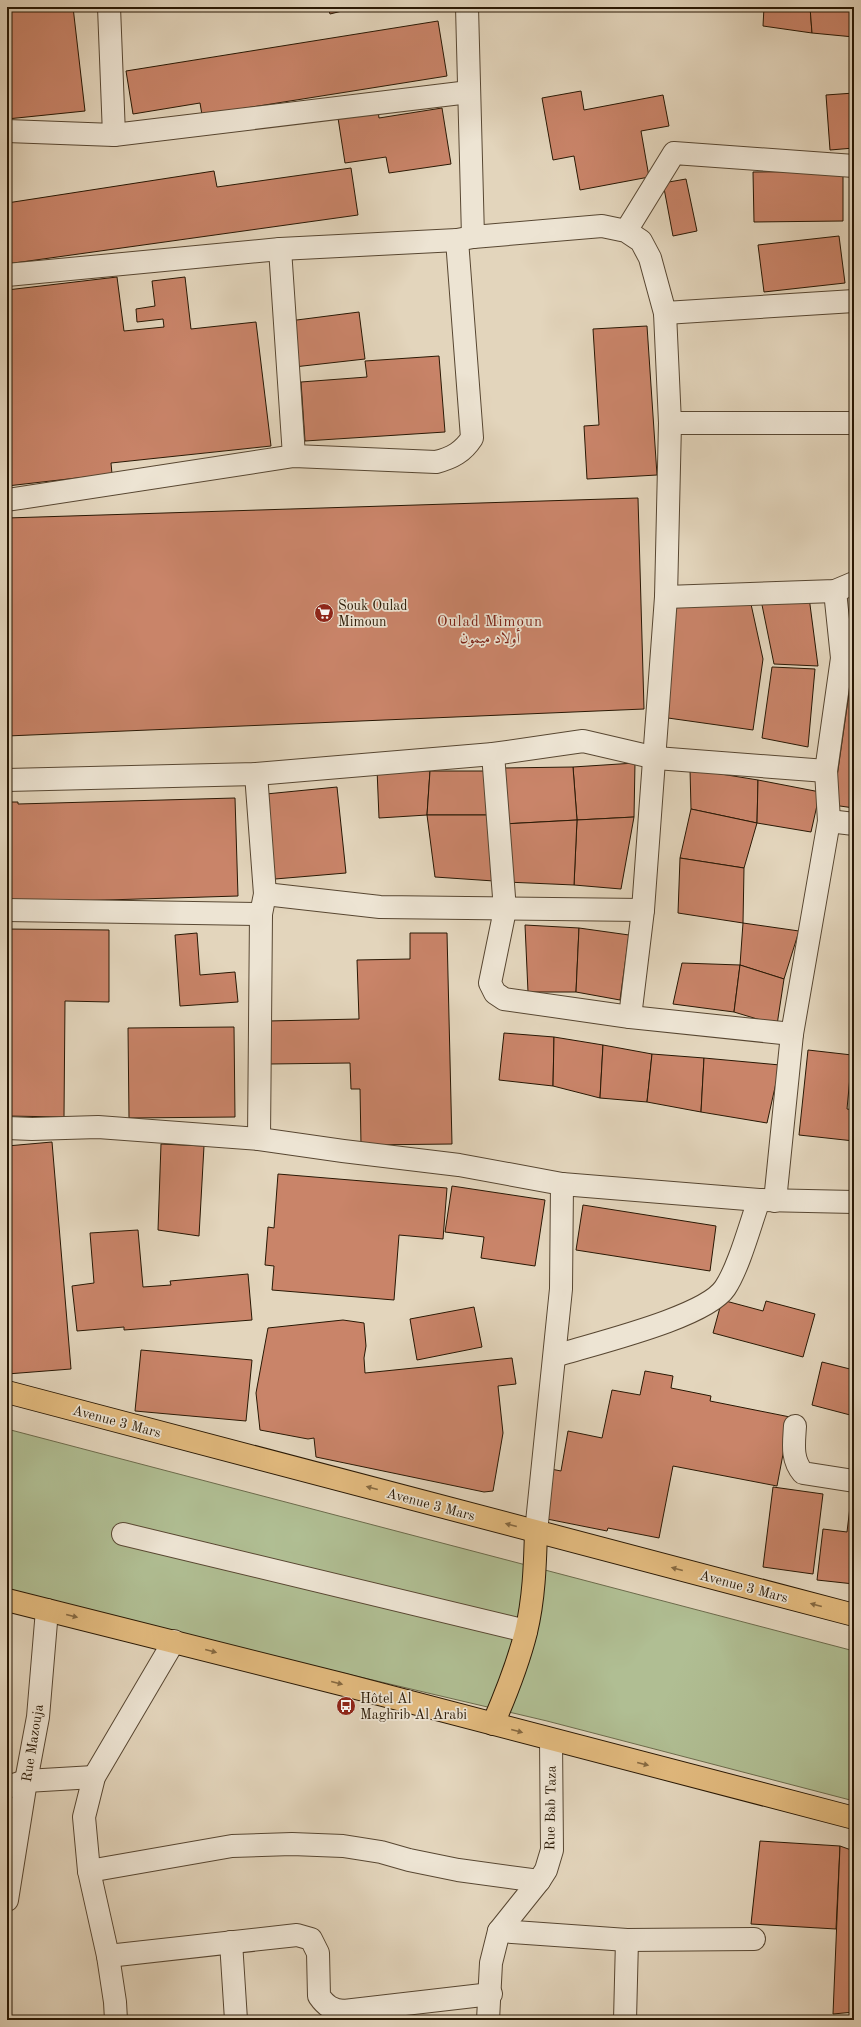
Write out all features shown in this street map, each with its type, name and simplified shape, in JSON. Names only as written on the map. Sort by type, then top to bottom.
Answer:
[{"type":"main road","name":"Avenue 3 Mars","points":[[7,1392],[854,1615]]},
{"type":"main road","points":[[493,1724],[512,1679],[526,1631],[534,1582],[536,1532]]},
{"type":"main road","points":[[7,1600],[174,1641],[854,1818]]},
{"type":"street","points":[[109,7],[114,135]]},
{"type":"street","points":[[7,500],[294,456],[436,462],[449,459],[467,446],[472,438],[465,239],[469,92],[467,7]]},
{"type":"street","points":[[7,131],[114,135],[469,92]]},
{"type":"street","points":[[626,231],[674,153],[854,166]]},
{"type":"street","points":[[7,274],[280,249],[465,239],[602,226],[626,231],[641,242],[650,258],[665,313],[670,423],[666,597],[656,758],[643,910],[630,1017]]},
{"type":"street","points":[[280,249],[294,456]]},
{"type":"street","points":[[665,313],[854,300]]},
{"type":"street","points":[[670,423],[854,423]]},
{"type":"street","points":[[555,1356],[647,1328],[692,1312],[713,1299],[725,1288],[767,1200],[792,1034],[829,821],[826,772],[848,659],[845,587],[666,597]]},
{"type":"street","points":[[7,780],[256,774],[493,754],[583,742],[656,758],[826,772]]},
{"type":"street","points":[[493,754],[505,910],[490,983],[495,993],[504,999],[630,1017],[792,1034]]},
{"type":"street","points":[[256,774],[263,904],[259,1139]]},
{"type":"street","points":[[829,821],[854,824]]},
{"type":"street","points":[[7,910],[263,904],[505,910],[643,910]]},
{"type":"street","points":[[7,1128],[32,1129],[98,1127],[259,1139],[459,1165],[562,1184],[767,1200],[854,1202]]},
{"type":"street","points":[[536,1532],[561,1289],[562,1184]]},
{"type":"street","points":[[795,1426],[793,1448],[795,1460],[803,1473],[854,1481]]},
{"type":"street","points":[[123,1534],[526,1631]]},
{"type":"street","name":"Rue Mazouja","points":[[7,1900],[16,1784],[38,1717],[47,1610]]},
{"type":"street","points":[[116,2020],[115,2002],[108,1956],[89,1871],[84,1817],[94,1777],[174,1641]]},
{"type":"street","name":"Rue Bab Taza","points":[[500,1931],[546,1870],[552,1850],[551,1740]]},
{"type":"street","points":[[16,1784],[94,1777]]},
{"type":"street","points":[[89,1871],[232,1846],[292,1844],[343,1846],[381,1852],[409,1860],[458,1870],[539,1880]]},
{"type":"street","points":[[488,2020],[491,1994],[491,1963],[500,1931],[627,1940],[754,1939]]},
{"type":"street","points":[[108,1956],[296,1935],[311,1939],[318,1953],[319,1996],[330,2008],[344,2011],[491,1994]]},
{"type":"street","points":[[625,2020],[627,1940]]},
{"type":"street","points":[[231,1942],[236,2020]]},
{"type":"green space","points":[[7,1429],[854,1651],[854,1801],[547,1721],[7,1594]]},
{"type":"building","points":[[7,7],[73,7],[85,111],[7,119]]},
{"type":"building","points":[[328,7],[358,7],[330,14]]},
{"type":"building","points":[[764,7],[810,7],[812,33],[763,26]]},
{"type":"building","points":[[810,7],[854,7],[854,37],[812,33]]},
{"type":"building","points":[[438,21],[447,76],[202,115],[200,103],[133,114],[126,71]]},
{"type":"building","points":[[581,91],[584,110],[663,95],[669,126],[641,131],[649,177],[580,190],[574,156],[553,160],[542,98]]},
{"type":"building","points":[[854,93],[854,148],[830,150],[826,95]]},
{"type":"building","points":[[442,108],[451,164],[389,173],[386,157],[345,163],[338,118],[378,111],[379,118]]},
{"type":"building","points":[[351,168],[358,215],[7,264],[7,203],[214,171],[217,187]]},
{"type":"building","points":[[843,171],[843,221],[754,222],[753,172]]},
{"type":"building","points":[[686,179],[697,231],[673,236],[663,183]]},
{"type":"building","points":[[839,236],[845,283],[764,292],[758,245]]},
{"type":"building","points":[[117,277],[124,331],[164,327],[163,319],[137,322],[136,309],[155,306],[152,281],[185,277],[191,329],[256,322],[271,446],[111,463],[112,474],[7,486],[7,290]]},
{"type":"building","points":[[359,312],[365,359],[294,367],[289,321]]},
{"type":"building","points":[[647,326],[657,475],[587,479],[584,426],[599,425],[593,329]]},
{"type":"building","points":[[439,356],[445,432],[305,441],[301,382],[367,377],[365,361]]},
{"type":"building","name":"Souk Oulad Mimoun","points":[[638,498],[644,709],[7,736],[7,518]]},
{"type":"building","points":[[749,595],[763,659],[753,730],[668,718],[674,605]]},
{"type":"building","points":[[809,597],[818,666],[774,664],[761,600]]},
{"type":"building","points":[[772,667],[815,669],[808,747],[762,738]]},
{"type":"building","points":[[851,679],[854,679],[854,808],[833,805]]},
{"type":"building","points":[[635,763],[634,817],[577,820],[573,767]]},
{"type":"building","points":[[573,767],[577,820],[503,824],[502,768]]},
{"type":"building","points":[[377,769],[430,771],[427,815],[379,818]]},
{"type":"building","points":[[690,769],[758,780],[757,823],[691,809]]},
{"type":"building","points":[[430,771],[489,771],[490,815],[427,815]]},
{"type":"building","points":[[758,780],[820,792],[811,832],[757,823]]},
{"type":"building","points":[[337,787],[346,873],[275,879],[266,794]]},
{"type":"building","points":[[235,798],[238,896],[7,903],[7,802],[18,802],[18,804]]},
{"type":"building","points":[[691,809],[757,823],[744,868],[680,858]]},
{"type":"building","points":[[427,815],[490,815],[494,881],[435,877]]},
{"type":"building","points":[[634,817],[621,889],[574,885],[577,820]]},
{"type":"building","points":[[577,820],[574,885],[506,882],[503,824]]},
{"type":"building","points":[[680,858],[744,868],[743,923],[678,913]]},
{"type":"building","points":[[743,923],[799,931],[784,979],[740,965]]},
{"type":"building","points":[[525,925],[579,928],[576,992],[528,992]]},
{"type":"building","points":[[579,928],[629,935],[620,1000],[576,992]]},
{"type":"building","points":[[7,929],[109,930],[109,1002],[65,1001],[64,1117],[7,1116]]},
{"type":"building","points":[[197,933],[200,975],[235,972],[238,1002],[180,1006],[175,935]]},
{"type":"building","points":[[410,933],[447,933],[452,1144],[361,1145],[360,1089],[351,1089],[350,1063],[270,1064],[268,1021],[359,1019],[357,960],[410,959]]},
{"type":"building","points":[[682,963],[740,965],[734,1012],[673,1004]]},
{"type":"building","points":[[740,965],[784,979],[777,1025],[734,1012]]},
{"type":"building","points":[[234,1027],[235,1117],[129,1118],[128,1028]]},
{"type":"building","points":[[504,1033],[554,1037],[553,1086],[499,1080]]},
{"type":"building","points":[[554,1037],[603,1045],[600,1098],[553,1086]]},
{"type":"building","points":[[603,1045],[652,1054],[647,1102],[600,1098]]},
{"type":"building","points":[[808,1050],[852,1055],[847,1109],[854,1110],[854,1141],[799,1135]]},
{"type":"building","points":[[652,1054],[704,1058],[701,1112],[647,1102]]},
{"type":"building","points":[[704,1058],[780,1065],[767,1123],[701,1112]]},
{"type":"building","points":[[52,1142],[71,1369],[7,1374],[7,1146]]},
{"type":"building","points":[[161,1144],[204,1146],[199,1236],[158,1230]]},
{"type":"building","points":[[278,1174],[447,1188],[443,1239],[399,1235],[394,1300],[272,1290],[274,1266],[265,1265],[268,1227],[274,1228]]},
{"type":"building","points":[[452,1186],[545,1200],[535,1266],[481,1258],[484,1237],[445,1232]]},
{"type":"building","points":[[583,1205],[716,1226],[710,1271],[576,1250]]},
{"type":"building","points":[[138,1230],[143,1287],[171,1285],[170,1281],[248,1274],[252,1320],[124,1330],[124,1327],[77,1331],[72,1286],[94,1283],[90,1233]]},
{"type":"building","points":[[722,1300],[763,1311],[766,1301],[815,1314],[803,1357],[713,1333]]},
{"type":"building","points":[[474,1307],[482,1347],[417,1360],[410,1319]]},
{"type":"building","points":[[343,1320],[364,1323],[366,1346],[364,1358],[365,1373],[512,1358],[516,1384],[498,1386],[503,1433],[493,1491],[484,1492],[316,1457],[314,1438],[308,1439],[260,1430],[256,1393],[268,1328]]},
{"type":"building","points":[[141,1350],[252,1360],[246,1421],[135,1411]]},
{"type":"building","points":[[822,1362],[854,1370],[854,1416],[812,1405]]},
{"type":"building","points":[[645,1371],[673,1376],[671,1388],[711,1396],[710,1401],[790,1417],[777,1486],[673,1466],[659,1538],[608,1528],[607,1531],[542,1518],[551,1469],[561,1471],[568,1431],[602,1438],[612,1390],[640,1395]]},
{"type":"building","points":[[773,1487],[823,1494],[813,1574],[763,1567]]},
{"type":"building","points":[[852,1490],[854,1490],[854,1584],[817,1580],[823,1529],[847,1532]]},
{"type":"building","points":[[760,1841],[840,1846],[836,1929],[751,1924]]},
{"type":"building","points":[[840,1846],[854,1851],[854,2012],[833,2014]]},
{"type":"place","name":"Souk Oulad Mimoun","points":[[324,613]]},
{"type":"place","name":"Hôtel Al Maghrib Al Arabi","points":[[346,1706]]},
{"type":"district","name":"Oulad Mimoun أولاد ميمون","points":[[490,630]]}]
